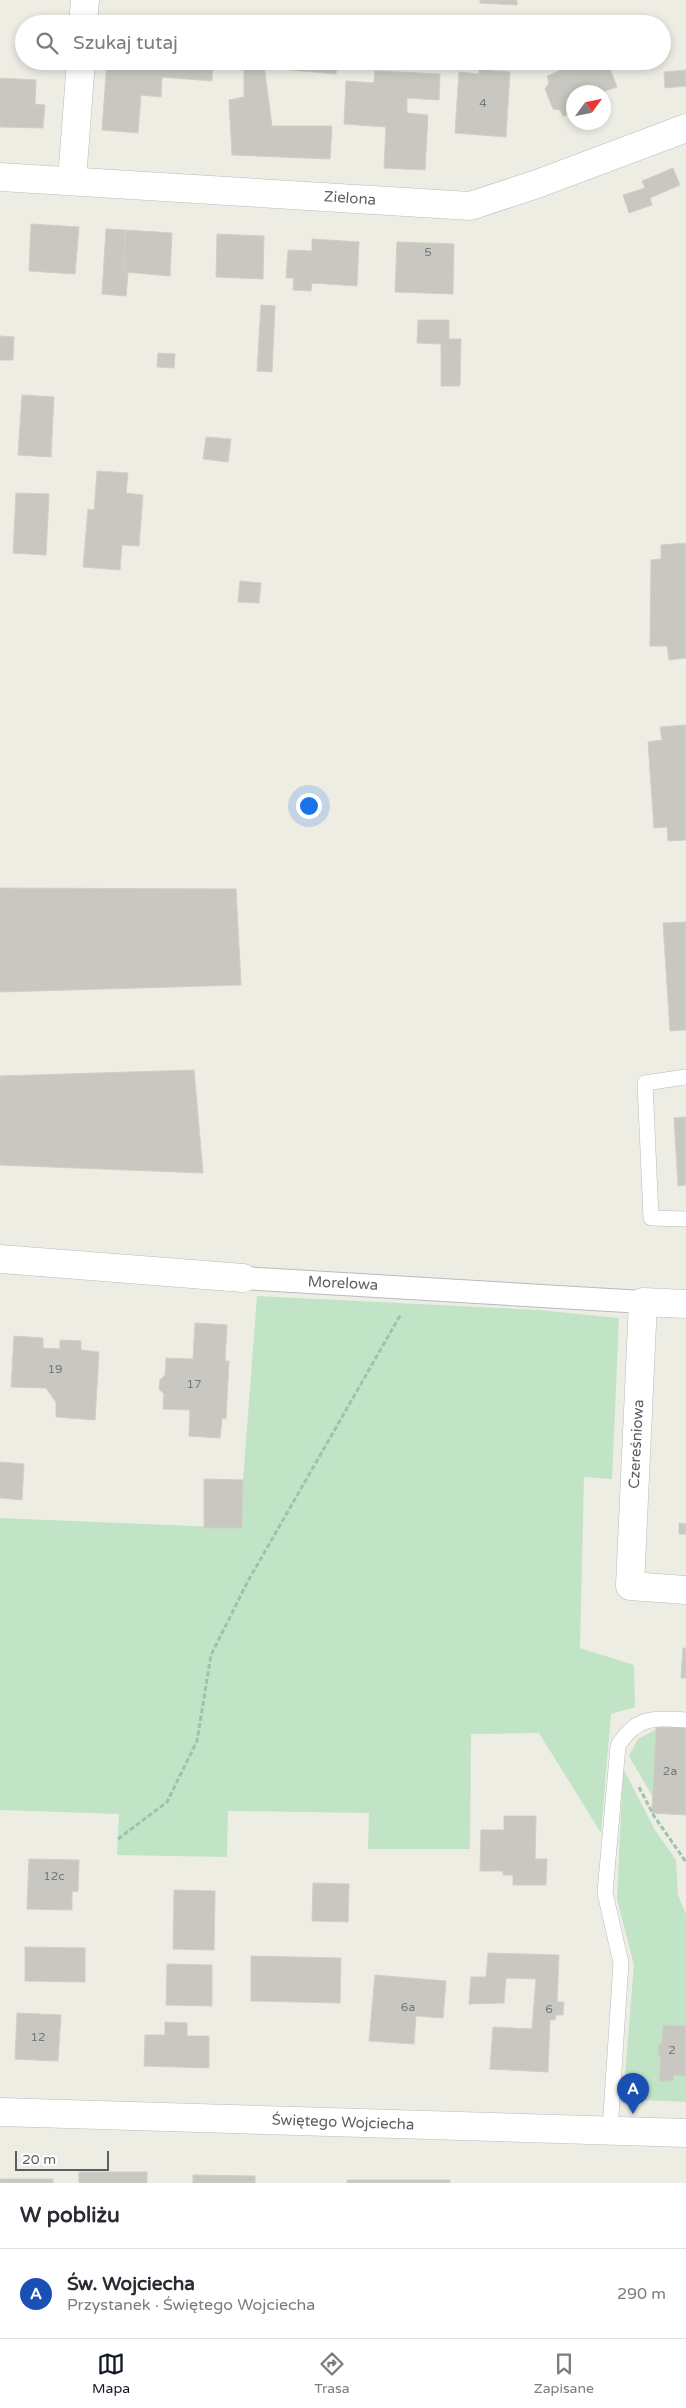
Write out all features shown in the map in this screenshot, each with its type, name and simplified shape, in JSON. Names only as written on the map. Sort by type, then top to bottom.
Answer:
[{"type":"street","points":[[84,15],[85,0]]},
{"type":"street","points":[[72,180],[79,70]]},
{"type":"street","name":"Zielona","points":[[0,177],[470,206],[537,184],[686,128]]},
{"type":"street","name":"Morelowa","points":[[0,1260],[243,1278],[686,1304]]},
{"type":"street","name":"Czereśniowa","points":[[643,1302],[630,1586],[686,1590]]},
{"type":"street","name":"Świętego Wojciecha","points":[[0,2112],[686,2133]]},
{"type":"lane","points":[[686,1077],[645,1083],[651,1218],[686,1219]]},
{"type":"lane","points":[[610,2130],[621,1963],[605,1893],[618,1746],[627,1731],[638,1724],[656,1718],[686,1720]]},
{"type":"path","points":[[118,1839],[166,1802],[197,1741],[211,1655],[248,1581],[416,1287]]},
{"type":"path","points":[[654,1816],[686,1862]]},
{"type":"green space","points":[[257,1296],[539,1310],[619,1318],[612,1479],[584,1477],[580,1648],[634,1665],[635,1707],[611,1714],[601,1833],[539,1733],[471,1734],[470,1849],[368,1849],[369,1813],[228,1811],[227,1857],[117,1855],[119,1814],[0,1810],[0,1518],[242,1528],[243,1480]]},
{"type":"green space","points":[[655,1730],[654,1799],[629,1756],[638,1739]]},
{"type":"green space","points":[[623,1768],[655,1830],[676,1860],[678,1895],[686,1914],[686,2102],[623,2099],[634,1965],[617,1899]]},
{"type":"building","points":[[480,0],[517,0],[517,5],[480,3]]},
{"type":"building","points":[[106,70],[213,70],[212,81],[162,77],[161,97],[141,95],[138,133],[102,130]]},
{"type":"building","points":[[244,70],[265,70],[272,126],[332,126],[330,159],[232,155],[229,100],[244,97]]},
{"type":"building","points":[[290,70],[336,70],[336,74]]},
{"type":"building","points":[[479,70],[510,72],[506,137],[455,133],[459,72],[479,74]]},
{"type":"building","points":[[561,70],[610,70],[617,87],[611,89],[611,85],[566,85],[566,115],[563,116],[560,110],[553,109],[545,89],[549,83],[547,76]]},
{"type":"building","points":[[686,70],[686,86],[665,88],[664,72]]},
{"type":"building","points":[[375,71],[440,74],[439,100],[407,98],[407,113],[428,115],[425,170],[384,168],[386,127],[344,124],[346,81],[374,83]]},
{"type":"building","points":[[0,78],[36,80],[35,104],[45,105],[43,128],[0,127]]},
{"type":"building","points":[[673,168],[680,185],[650,198],[652,205],[629,213],[623,195],[645,188],[642,181]]},
{"type":"building","points":[[31,224],[79,227],[75,274],[29,271]]},
{"type":"building","points":[[106,229],[125,230],[124,272],[128,273],[126,296],[102,294]]},
{"type":"building","points":[[125,230],[172,233],[170,276],[124,272]]},
{"type":"building","points":[[217,234],[264,236],[263,279],[216,277]]},
{"type":"building","points":[[312,239],[359,242],[357,286],[312,283],[311,291],[293,290],[294,278],[286,278],[288,250],[312,251]]},
{"type":"building","points":[[397,242],[454,244],[453,294],[395,292]]},
{"type":"building","points":[[261,305],[275,306],[272,372],[257,371]]},
{"type":"building","points":[[418,320],[449,320],[449,339],[461,339],[460,386],[441,386],[441,344],[417,343]]},
{"type":"building","points":[[0,336],[14,337],[13,360],[0,360]]},
{"type":"building","points":[[158,353],[175,354],[174,368],[157,367]]},
{"type":"building","points":[[22,395],[54,397],[51,457],[18,455]]},
{"type":"building","points":[[206,437],[231,439],[228,462],[203,459]]},
{"type":"building","points":[[97,471],[128,473],[126,493],[143,495],[139,546],[122,545],[120,570],[83,567],[88,509],[94,510]]},
{"type":"building","points":[[16,493],[49,494],[46,555],[13,553]]},
{"type":"building","points":[[686,543],[686,658],[669,660],[667,646],[650,646],[651,560],[661,559],[661,545]]},
{"type":"building","points":[[240,581],[261,583],[259,603],[238,602]]},
{"type":"building","points":[[686,725],[686,840],[668,841],[667,827],[654,828],[648,742],[662,740],[660,727]]},
{"type":"building","points":[[0,888],[236,889],[241,985],[0,992]]},
{"type":"building","points":[[686,922],[686,1030],[670,1031],[663,923]]},
{"type":"building","points":[[194,1070],[203,1173],[0,1165],[0,1076]]},
{"type":"building","points":[[686,1117],[686,1185],[678,1186],[674,1118]]},
{"type":"building","points":[[195,1323],[227,1325],[225,1361],[229,1361],[226,1419],[222,1418],[220,1438],[189,1436],[190,1410],[163,1409],[164,1394],[159,1389],[160,1380],[165,1375],[166,1358],[193,1359]]},
{"type":"building","points":[[14,1336],[43,1338],[43,1348],[60,1349],[60,1340],[81,1341],[81,1350],[99,1352],[95,1420],[56,1417],[56,1402],[46,1388],[11,1387]]},
{"type":"building","points":[[0,1462],[24,1464],[22,1500],[0,1498]]},
{"type":"building","points":[[204,1479],[243,1480],[242,1528],[204,1528]]},
{"type":"building","points":[[679,1523],[686,1524],[686,1534],[679,1534]]},
{"type":"building","points":[[683,1648],[686,1648],[686,1678],[681,1678]]},
{"type":"building","points":[[656,1727],[686,1728],[686,1815],[652,1813]]},
{"type":"building","points":[[504,1816],[536,1816],[535,1859],[547,1859],[546,1885],[513,1885],[513,1875],[503,1875],[503,1871],[480,1871],[481,1830],[504,1830]]},
{"type":"building","points":[[29,1859],[79,1860],[78,1891],[72,1892],[72,1910],[27,1909]]},
{"type":"building","points":[[313,1883],[349,1884],[348,1922],[312,1921]]},
{"type":"building","points":[[174,1890],[215,1891],[214,1950],[173,1949]]},
{"type":"building","points":[[25,1947],[85,1948],[85,1982],[25,1981]]},
{"type":"building","points":[[488,1953],[559,1955],[557,2002],[564,2002],[563,2015],[556,2015],[555,2020],[550,2020],[548,2072],[490,2069],[493,2027],[532,2029],[536,1979],[506,1978],[504,2003],[469,2004],[471,1977],[486,1977]]},
{"type":"building","points":[[251,1956],[341,1958],[340,2003],[251,2001]]},
{"type":"building","points":[[167,1964],[212,1965],[212,2006],[166,2005]]},
{"type":"building","points":[[375,1975],[446,1981],[443,2018],[416,2016],[414,2044],[369,2041]]},
{"type":"building","points":[[17,2013],[61,2015],[58,2061],[15,2059]]},
{"type":"building","points":[[165,2022],[187,2023],[187,2036],[209,2036],[209,2068],[144,2066],[145,2035],[165,2035]]},
{"type":"building","points":[[663,2025],[686,2026],[686,2076],[674,2075],[673,2081],[659,2081],[661,2056],[658,2056],[659,2044],[662,2044]]},
{"type":"building","points":[[79,2172],[147,2172],[147,2183],[79,2183]]},
{"type":"building","points":[[193,2175],[255,2176],[255,2183],[193,2183]]},
{"type":"building","points":[[0,2179],[53,2179],[53,2183],[0,2183]]},
{"type":"building","points":[[347,2180],[450,2180],[450,2183],[347,2183]]},
{"type":"place","name":"Św. Wojciecha","points":[[633,2114]]}]
